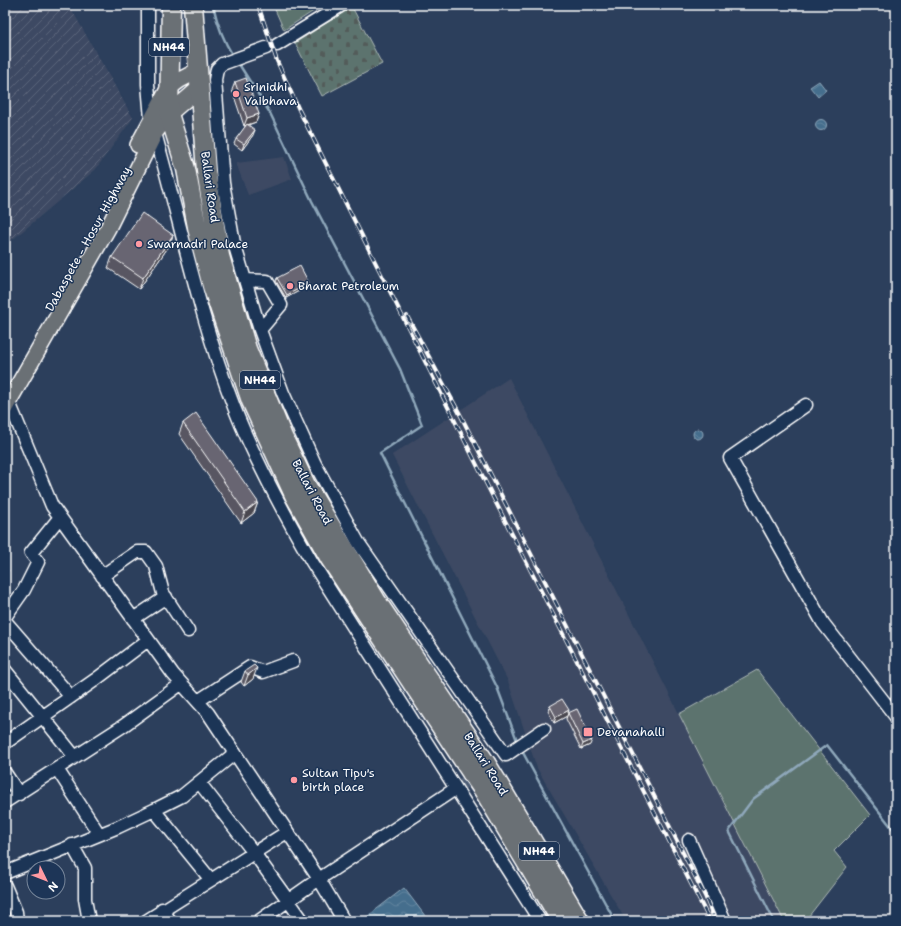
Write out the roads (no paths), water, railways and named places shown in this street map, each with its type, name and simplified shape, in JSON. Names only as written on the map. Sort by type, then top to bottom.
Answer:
[{"type":"highway","name":"NH44","points":[[169,114],[168,89],[171,5]]},
{"type":"highway","name":"Ballari Road","points":[[193,5],[206,171],[220,256],[247,349],[283,437],[306,485],[351,546],[402,641],[479,769]]},
{"type":"highway","name":"Ballari Road","points":[[169,114],[186,168],[198,232],[212,286],[251,401],[294,495],[330,559],[479,769],[580,921]]},
{"type":"highway","name":"Ballari Road","points":[[490,785],[561,921]]},
{"type":"main road","points":[[168,89],[180,80],[198,80]]},
{"type":"main road","name":"Dabaspete - Hosur Highway","points":[[6,403],[108,228],[155,133],[198,80]]},
{"type":"main road","name":"Dabaspete - Hosur Highway","points":[[5,388],[100,223],[151,119],[168,89]]},
{"type":"street","points":[[148,5],[148,84],[151,119],[216,355],[252,449],[282,510],[312,562],[540,921]]},
{"type":"street","points":[[342,5],[271,47],[222,64],[217,69],[215,80],[224,183],[234,243],[260,330],[283,393],[351,546],[506,755],[544,729]]},
{"type":"street","points":[[198,80],[215,80]]},
{"type":"street","points":[[245,280],[267,281],[281,305],[260,330]]},
{"type":"street","points":[[6,403],[52,506],[181,684],[208,713],[319,879],[344,921]]},
{"type":"street","points":[[806,405],[730,458],[823,623],[896,718]]},
{"type":"street","points":[[5,617],[24,590],[38,562],[30,553],[60,517]]},
{"type":"street","points":[[102,576],[137,552],[146,552],[156,566],[166,597],[188,631]]},
{"type":"street","points":[[133,619],[166,597]]},
{"type":"street","points":[[5,621],[71,698]]},
{"type":"street","points":[[5,743],[71,698],[148,640]]},
{"type":"street","points":[[198,702],[250,667],[262,672],[294,661]]},
{"type":"street","points":[[5,670],[75,757]]},
{"type":"street","points":[[5,802],[75,757],[181,684]]},
{"type":"street","points":[[5,873],[99,834],[182,796],[235,753]]},
{"type":"street","points":[[57,769],[99,834]]},
{"type":"street","points":[[5,773],[19,794]]},
{"type":"street","points":[[199,782],[254,853],[303,921]]},
{"type":"street","points":[[259,921],[319,879],[455,789]]},
{"type":"street","points":[[154,810],[210,880]]},
{"type":"street","points":[[146,921],[162,909],[287,832]]},
{"type":"street","points":[[690,840],[725,921]]},
{"type":"street","points":[[72,845],[85,868],[85,899],[89,921]]},
{"type":"street","points":[[5,886],[16,912],[17,921]]},
{"type":"street","points":[[162,909],[170,921]]},
{"type":"water","points":[[819,81],[826,90],[818,97],[810,87]]},
{"type":"water","points":[[819,120],[823,120],[825,121],[825,129],[819,130],[816,127],[816,123]]},
{"type":"water","points":[[696,429],[700,429],[702,430],[702,438],[696,439],[693,436],[693,432]]},
{"type":"water","points":[[404,888],[429,921],[366,921],[364,919]]},
{"type":"waterway","points":[[213,5],[216,18],[226,44],[233,56]]},
{"type":"waterway","points":[[237,61],[270,113],[312,201],[400,369],[422,425],[380,453],[497,687],[518,743]]},
{"type":"waterway","points":[[774,921],[729,831],[753,799],[827,745],[896,833]]},
{"type":"waterway","points":[[521,749],[615,921]]},
{"type":"tunnel","points":[[455,789],[506,755]]},
{"type":"railway","points":[[258,5],[277,61],[299,110],[495,501],[710,921]]},
{"type":"railway","points":[[407,316],[461,416],[705,896],[713,916]]},
{"type":"place","name":"Srinidhi Vaibhava","points":[[236,94]]},
{"type":"place","name":"Swarnadri Palace","points":[[139,244]]},
{"type":"place","name":"Bharat Petroleum","points":[[290,286]]},
{"type":"place","name":"Devanahalli","points":[[588,732]]},
{"type":"place","name":"Sultan Tipu's birth place","points":[[294,780]]}]
